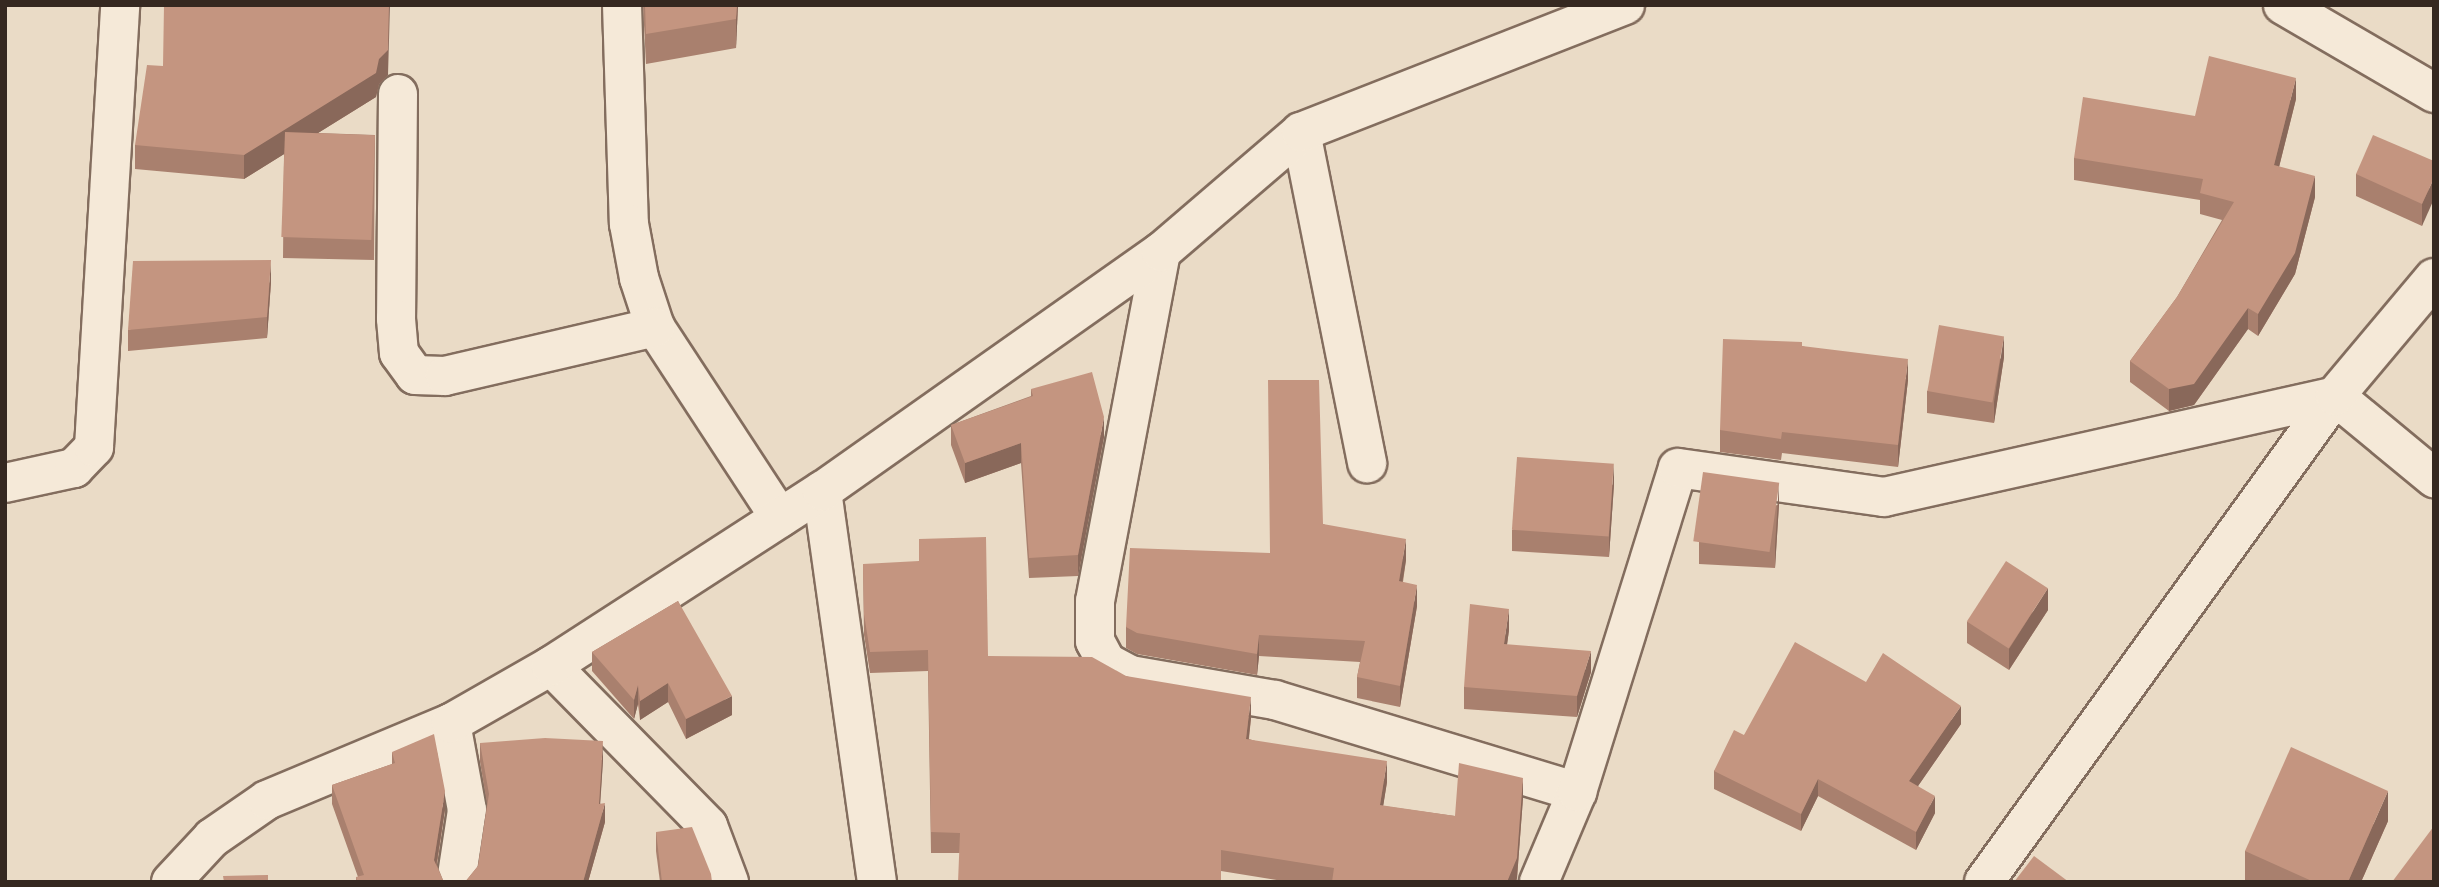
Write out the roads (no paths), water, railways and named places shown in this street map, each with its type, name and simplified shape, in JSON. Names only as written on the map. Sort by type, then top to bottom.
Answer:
[{"type":"street","points":[[5,483],[74,468],[94,447],[120,5]]},
{"type":"street","points":[[622,5],[629,224],[654,327],[780,518]]},
{"type":"street","points":[[171,882],[212,838],[267,800],[451,723],[551,666],[822,491],[1161,252],[1301,132],[1625,5]]},
{"type":"street","points":[[2283,5],[2434,93]]},
{"type":"street","points":[[398,94],[396,319],[399,353],[415,375],[444,376],[654,327]]},
{"type":"street","points":[[1301,132],[1367,463]]},
{"type":"street","points":[[1161,252],[1095,601],[1095,641],[1106,662],[1130,675],[1275,700],[1577,792]]},
{"type":"street","points":[[1984,882],[2335,396],[2434,278]]},
{"type":"street","points":[[1539,882],[1577,792],[1678,468],[1884,497],[2335,396]]},
{"type":"street","points":[[2335,396],[2434,478]]},
{"type":"street","points":[[822,491],[877,882]]},
{"type":"street","points":[[551,666],[708,826],[729,882]]},
{"type":"street","points":[[451,723],[467,810],[456,882]]}]
